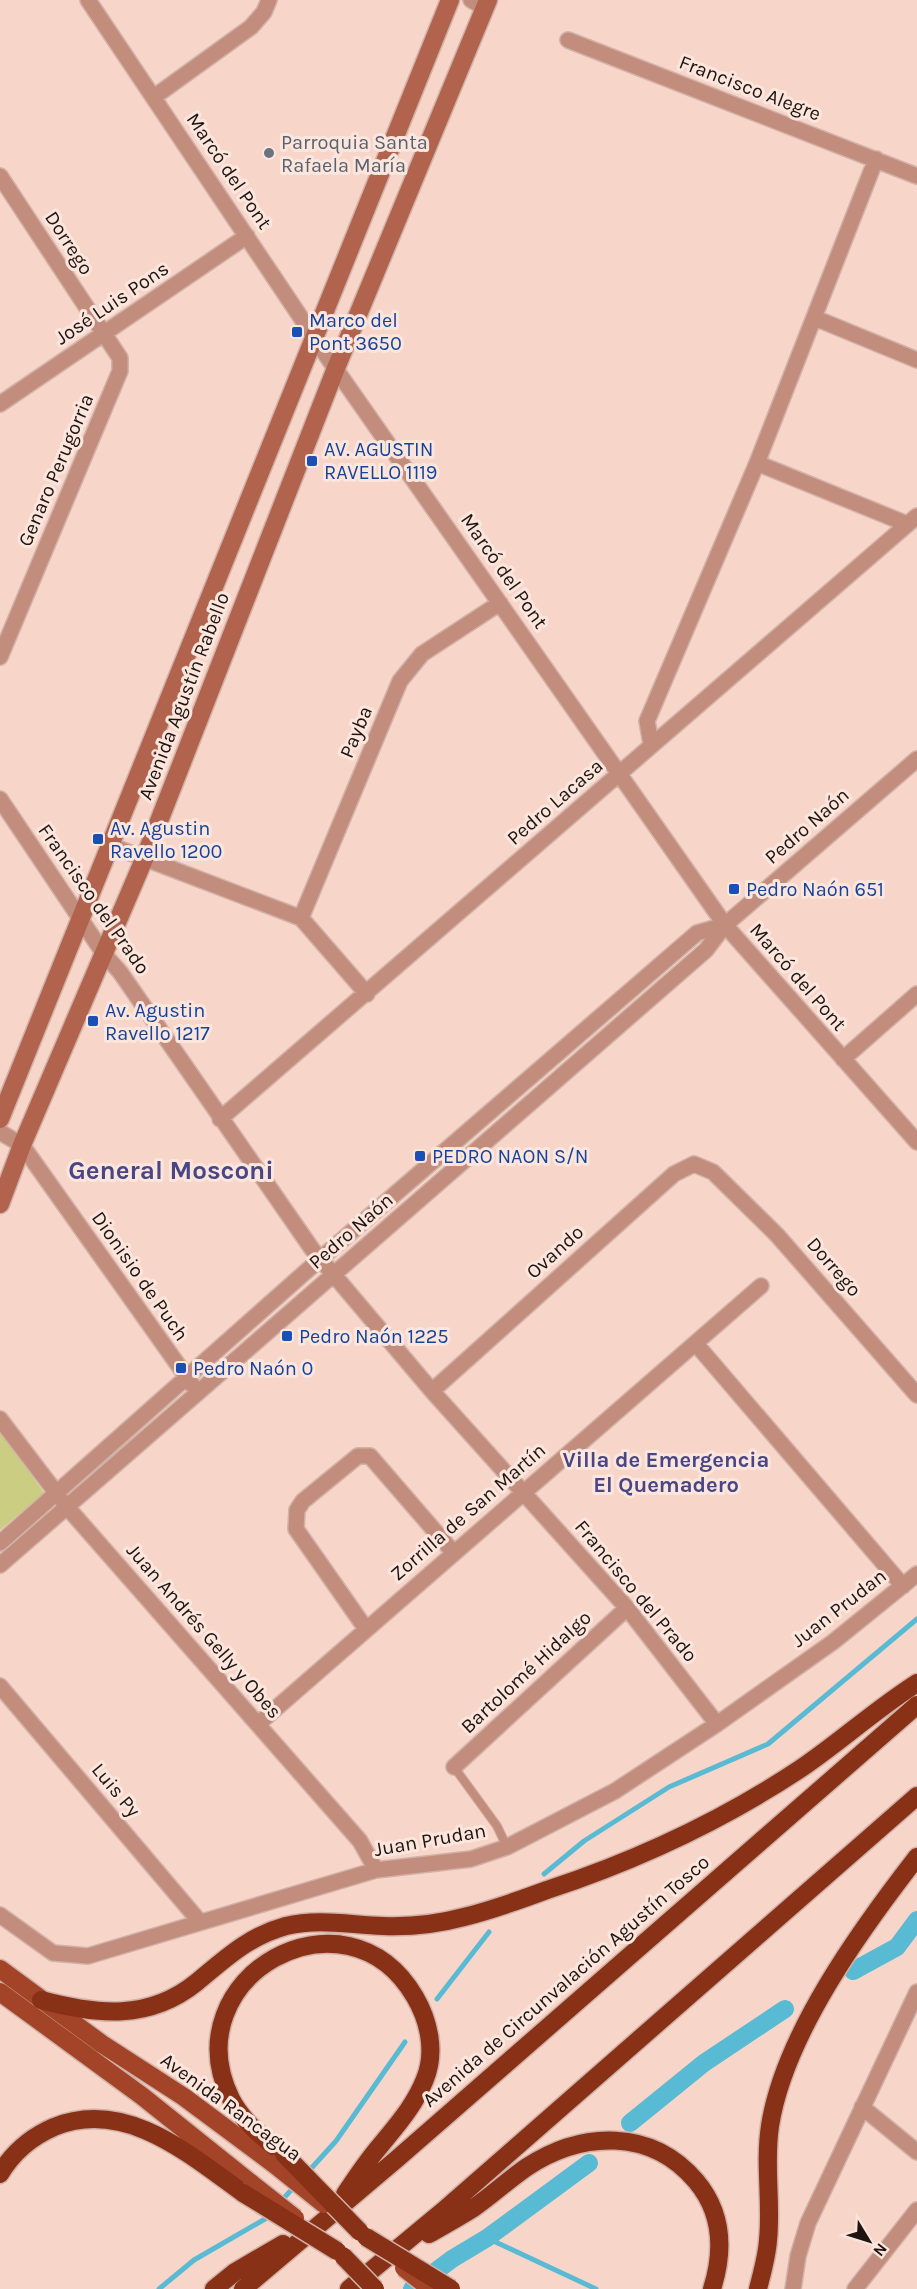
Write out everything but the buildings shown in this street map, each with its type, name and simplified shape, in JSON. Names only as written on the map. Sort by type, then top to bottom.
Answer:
[{"type":"highway","points":[[41,2000],[96,2012],[141,2010],[184,1991],[246,1942],[287,1926],[321,1921],[403,1926],[446,1921],[489,1910],[586,1877],[653,1851],[754,1799],[836,1744],[917,1683]]},
{"type":"highway","name":"Avenida de Circunvalación Agustín Tosco","points":[[243,2289],[917,1705]]},
{"type":"highway","points":[[349,2289],[917,1797]]},
{"type":"highway","points":[[758,2289],[768,2240],[767,2144],[779,2087],[792,2056],[829,1986],[873,1916],[917,1857]]},
{"type":"highway","points":[[214,2289],[235,2272],[325,2219],[410,2109],[426,2078],[430,2063],[429,2034],[412,1991],[390,1967],[362,1950],[345,1946],[313,1944],[280,1954],[249,1976],[237,1989],[223,2021],[219,2037],[220,2068],[231,2100],[279,2159],[363,2235],[451,2289]]},
{"type":"highway","points":[[0,2174],[14,2154],[43,2132],[77,2120],[112,2120],[149,2131],[248,2188],[340,2254],[375,2289]]},
{"type":"highway","points":[[360,2289],[380,2264],[474,2208],[504,2184],[546,2156],[582,2142],[617,2139],[651,2147],[669,2157],[684,2168],[709,2199],[716,2216],[721,2252],[712,2289]]},
{"type":"main road","name":"Avenida Agustín Rabello","points":[[0,1119],[112,846],[313,335],[450,0]]},
{"type":"main road","name":"Avenida Agustín Rabello","points":[[0,1204],[22,1145],[145,857],[481,3]]},
{"type":"main road","name":"Avenida Rancagua","points":[[0,1968],[102,2044],[279,2159]]},
{"type":"main road","points":[[0,1992],[142,2096],[248,2188]]},
{"type":"main road","points":[[363,2235],[431,2289]]},
{"type":"main road","points":[[340,2254],[384,2289]]},
{"type":"street","name":"Marcó del Pont","points":[[87,0],[313,335],[618,775],[725,925],[917,1142]]},
{"type":"street","points":[[154,97],[251,27],[264,12],[269,0]]},
{"type":"street","name":"Francisco Alegre","points":[[568,40],[917,176]]},
{"type":"street","points":[[651,744],[647,722],[757,463],[876,159]]},
{"type":"street","name":"Dorrego","points":[[0,176],[104,333]]},
{"type":"street","name":"José Luis Pons","points":[[0,404],[247,236]]},
{"type":"street","points":[[815,318],[917,360]]},
{"type":"street","name":"Genaro Perugorria","points":[[0,657],[120,371],[120,358],[104,333]]},
{"type":"street","points":[[757,463],[912,520]]},
{"type":"street","name":"Pedro Lacasa","points":[[220,1119],[912,520]]},
{"type":"street","name":"Payba","points":[[301,918],[400,681],[422,654],[500,603]]},
{"type":"street","name":"Pedro Naón","points":[[0,1565],[706,950],[725,925],[917,759]]},
{"type":"street","name":"Francisco del Prado","points":[[0,799],[104,954],[120,972],[220,1119],[320,1259],[432,1391],[627,1608],[717,1724]]},
{"type":"street","points":[[112,846],[301,918],[367,994]]},
{"type":"street","name":"Pedro Naón","points":[[0,1543],[320,1259],[697,933],[725,925]]},
{"type":"street","points":[[843,1059],[917,994]]},
{"type":"street","name":"Dionisio de Puch","points":[[0,1132],[22,1145],[187,1379],[199,1392]]},
{"type":"street","name":"Ovando","points":[[432,1391],[674,1174],[694,1164],[713,1172]]},
{"type":"street","name":"Dorrego","points":[[713,1172],[805,1266],[917,1395]]},
{"type":"street","name":"Zorrilla de San Martín","points":[[258,1724],[761,1286]]},
{"type":"street","points":[[696,1344],[903,1586]]},
{"type":"street","name":"Juan Andrés Gelly y Obes","points":[[0,1419],[67,1507],[360,1841],[376,1870]]},
{"type":"street","points":[[366,1629],[296,1529],[297,1510],[303,1501],[358,1456],[370,1456],[453,1552]]},
{"type":"street","name":"Juan Prudan","points":[[0,1915],[45,1949],[67,1957],[108,1952],[376,1870],[471,1859],[507,1847],[615,1791],[717,1724],[833,1642],[917,1574]]},
{"type":"street","name":"Bartolomé Hidalgo","points":[[454,1767],[627,1608]]},
{"type":"street","name":"Luis Py","points":[[0,1686],[200,1922]]},
{"type":"street","points":[[793,2289],[798,2256],[808,2223],[917,1992]]},
{"type":"street","points":[[862,2107],[917,2152]]},
{"type":"street","points":[[855,2289],[917,2210]]},
{"type":"lane","points":[[454,1767],[496,1826],[507,1847]]},
{"type":"green space","points":[[0,1430],[44,1493],[0,1530]]},
{"type":"waterway","points":[[544,1874],[584,1841],[669,1787],[768,1744],[917,1619]]},
{"type":"waterway","points":[[853,1971],[897,1947],[917,1920]]},
{"type":"waterway","points":[[437,1999],[489,1932]]},
{"type":"waterway","points":[[630,2123],[704,2063],[785,2009]]},
{"type":"waterway","points":[[307,2173],[336,2141],[405,2042]]},
{"type":"waterway","points":[[412,2289],[452,2259],[487,2238],[589,2163]]},
{"type":"waterway","points":[[281,2201],[295,2186]]},
{"type":"waterway","points":[[159,2289],[194,2260],[265,2219],[271,2213]]},
{"type":"waterway","points":[[487,2238],[596,2289]]},
{"type":"place","name":"Parroquia Santa Rafaela María","points":[[269,153]]},
{"type":"place","name":"Marco del Pont 3650","points":[[297,332]]},
{"type":"place","name":"AV. AGUSTIN RAVELLO 1119","points":[[312,461]]},
{"type":"place","name":"Av. Agustin Ravello 1200","points":[[98,839]]},
{"type":"place","name":"Pedro Naón 651","points":[[734,889]]},
{"type":"place","name":"Av. Agustin Ravello 1217","points":[[93,1021]]},
{"type":"place","name":"PEDRO NAON S/N","points":[[420,1156]]},
{"type":"place","name":"Pedro Naón 1225","points":[[287,1336]]},
{"type":"place","name":"Pedro Naón 0","points":[[181,1368]]},
{"type":"district","name":"General Mosconi","points":[[171,1170]]},
{"type":"district","name":"Villa de Emergencia El Quemadero","points":[[666,1472]]}]
